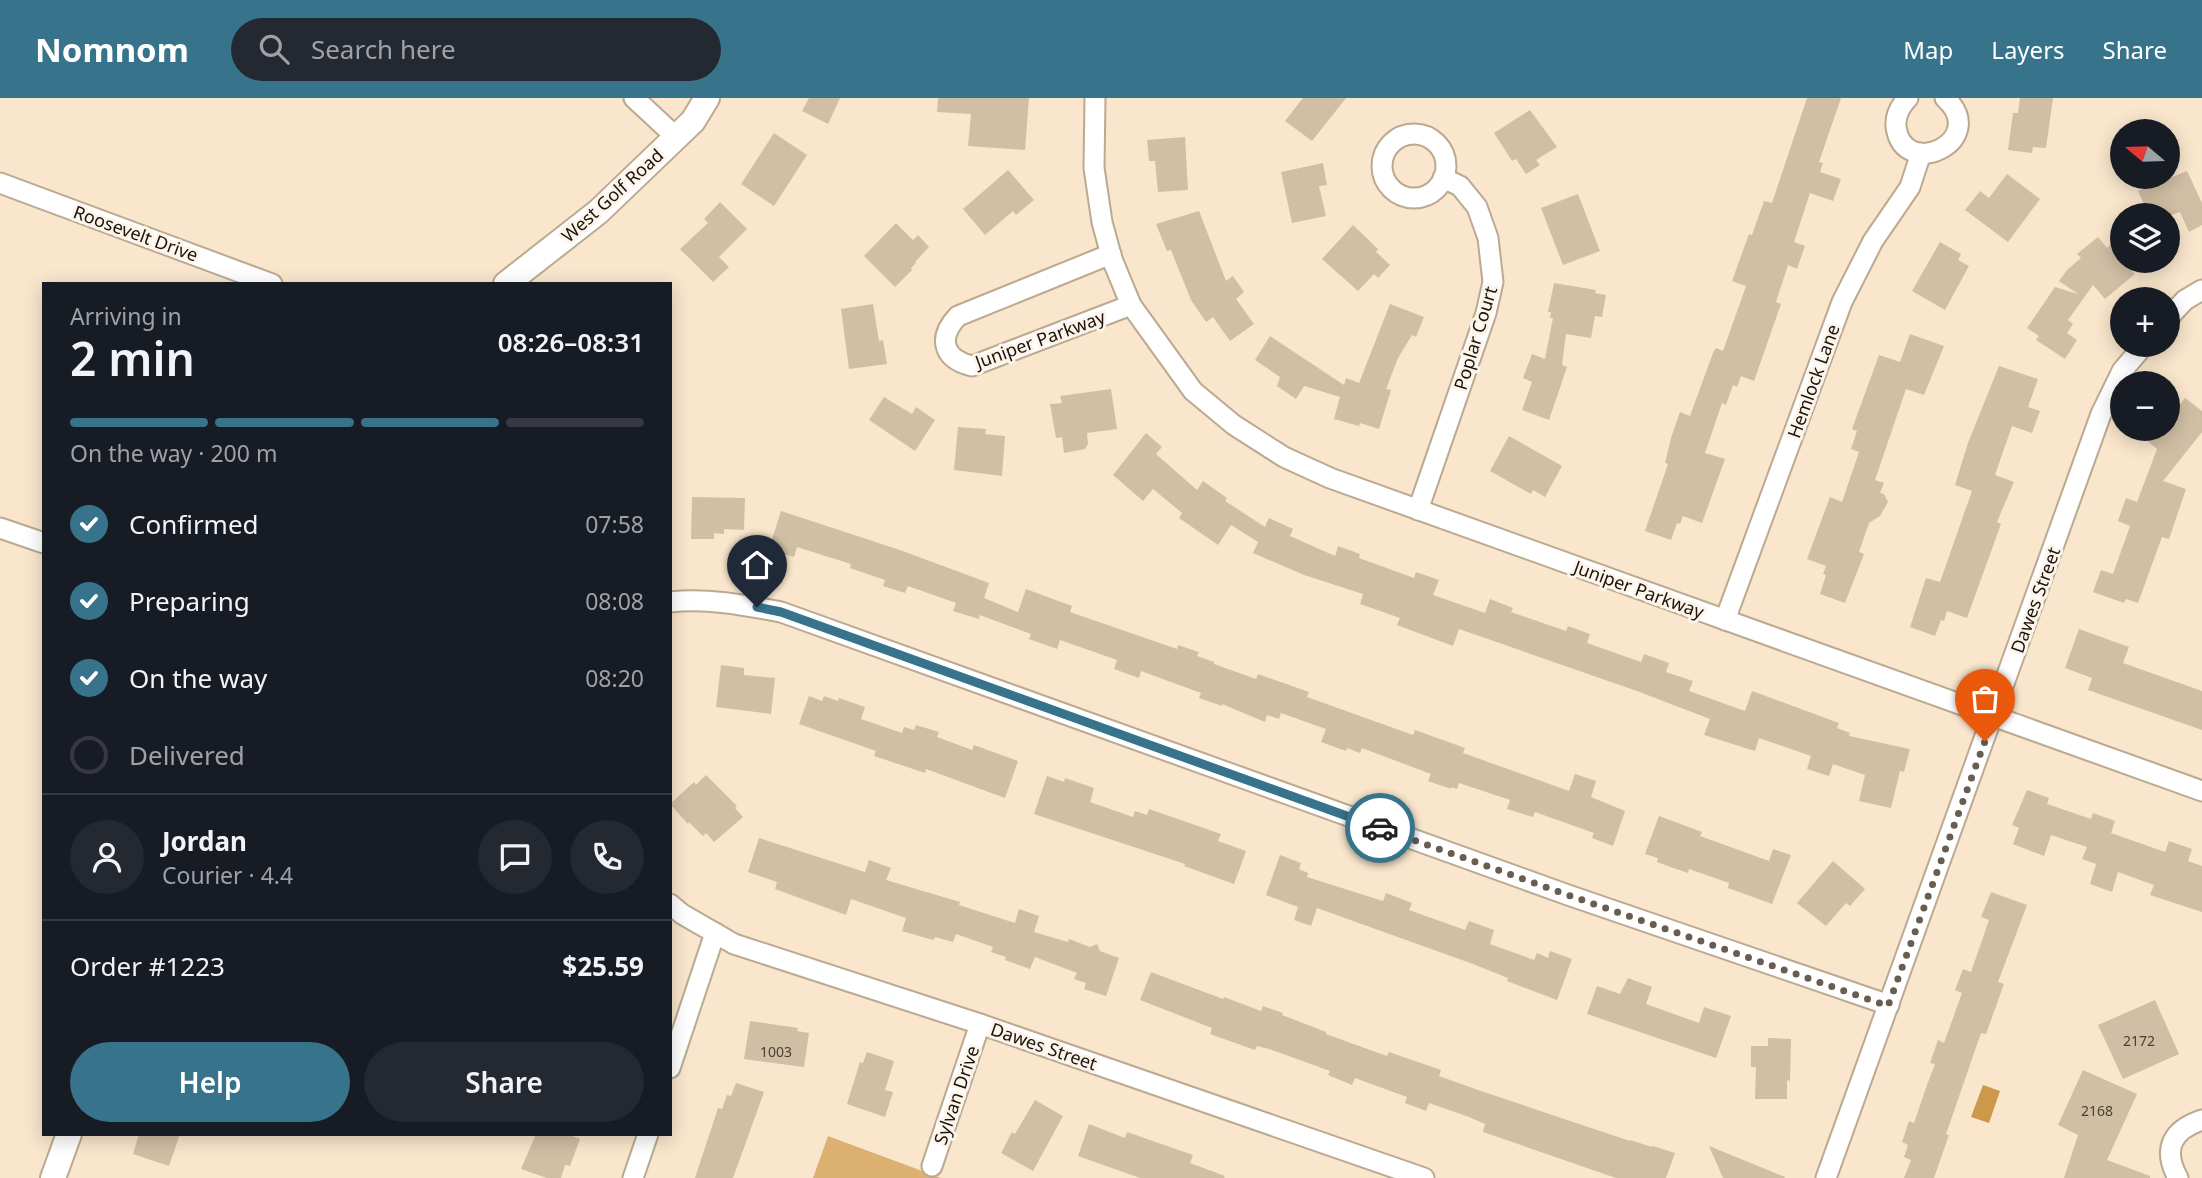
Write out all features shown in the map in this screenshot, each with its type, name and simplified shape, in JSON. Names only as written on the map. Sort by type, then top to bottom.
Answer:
[{"type":"street","points":[[634,98],[676,137]]},
{"type":"street","name":"West Golf Road","points":[[509,282],[598,212],[693,121],[707,98]]},
{"type":"street","name":"Juniper Parkway","points":[[1095,98],[1094,167],[1102,222],[1131,305],[1193,391],[1234,425],[1284,457],[1318,473],[1418,510],[2202,791]]},
{"type":"street","points":[[1908,98],[1898,112],[1897,132],[1901,141],[1921,153],[1938,152],[1954,138],[1957,118],[1954,108],[1945,98]]},
{"type":"street","name":"Hemlock Lane","points":[[1726,620],[1842,302],[1873,241],[1910,187],[1921,153]]},
{"type":"street","name":"Poplar Court","points":[[1418,510],[1486,313],[1493,282],[1488,238],[1477,208],[1460,186],[1443,178]]},
{"type":"street","name":"Roosevelt Drive","points":[[0,183],[267,282]]},
{"type":"street","name":"Juniper Parkway","points":[[1111,254],[958,316],[947,327],[947,350],[959,363],[972,366],[1131,305]]},
{"type":"street","points":[[2180,305],[2202,290]]},
{"type":"street","name":"Dawes Street","points":[[1826,1178],[2101,414],[2122,371],[2134,357]]},
{"type":"street","points":[[0,528],[42,542]]},
{"type":"street","points":[[672,602],[733,602],[781,612],[1568,895],[1888,1006]]},
{"type":"street","name":"Dawes Street","points":[[672,906],[734,944],[980,1024],[1424,1178]]},
{"type":"street","points":[[672,1062],[715,933]]},
{"type":"street","name":"Sylvan Drive","points":[[932,1166],[980,1024]]},
{"type":"street","points":[[2178,1178],[2170,1151],[2173,1137],[2186,1126],[2202,1121]]},
{"type":"street","points":[[53,1178],[68,1136]]},
{"type":"street","points":[[633,1178],[647,1136]]},
{"type":"shaded area","points":[[1983,1085],[2000,1091],[1989,1123],[1971,1117]]},
{"type":"shaded area","points":[[828,1136],[941,1178],[813,1178]]},
{"type":"building","points":[[809,98],[840,98],[828,124],[802,111]]},
{"type":"building","points":[[938,98],[1029,98],[1025,150],[968,146],[971,114],[937,112]]},
{"type":"building","points":[[1303,98],[1346,98],[1312,141],[1285,121]]},
{"type":"building","points":[[1807,98],[1841,98],[1819,162],[1823,163],[1820,172],[1841,179],[1833,201],[1810,193],[1794,242],[1805,246],[1797,269],[1788,265],[1776,302],[1781,304],[1754,381],[1741,376],[1737,387],[1733,385],[1726,405],[1722,403],[1705,453],[1725,459],[1702,523],[1683,516],[1680,524],[1677,523],[1671,540],[1645,531],[1668,464],[1665,463],[1671,438],[1680,412],[1690,416],[1713,353],[1716,348],[1723,351],[1746,286],[1732,281],[1764,201],[1772,203]]},
{"type":"building","points":[[2020,98],[2053,98],[2046,148],[2033,147],[2032,153],[2008,150],[2013,113],[2018,113]]},
{"type":"building","points":[[1530,110],[1557,147],[1536,160],[1540,165],[1526,174],[1516,159],[1512,161],[1494,133]]},
{"type":"building","points":[[774,133],[807,155],[774,206],[741,184]]},
{"type":"building","points":[[1185,137],[1188,190],[1158,192],[1155,161],[1149,161],[1147,140]]},
{"type":"building","points":[[1323,163],[1327,185],[1319,186],[1326,216],[1292,223],[1281,172]]},
{"type":"building","points":[[1008,170],[1034,200],[1016,215],[1013,211],[985,235],[963,209]]},
{"type":"building","points":[[2187,171],[2202,203],[2202,225],[2189,232],[2180,212],[2180,203],[2144,203],[2138,191],[2180,189],[2180,174]]},
{"type":"building","points":[[2007,174],[2040,199],[2008,242],[1965,210],[1980,191],[1989,198]]},
{"type":"building","points":[[1578,194],[1600,251],[1563,265],[1541,208]]},
{"type":"building","points":[[720,202],[747,229],[719,257],[729,267],[713,282],[680,249],[708,223],[704,219]]},
{"type":"building","points":[[1199,211],[1226,281],[1233,276],[1244,292],[1236,299],[1254,324],[1230,341],[1213,317],[1206,322],[1191,300],[1171,250],[1167,251],[1156,224]]},
{"type":"building","points":[[896,223],[913,240],[918,235],[929,247],[895,287],[864,256]]},
{"type":"building","points":[[1353,225],[1390,265],[1378,278],[1374,274],[1358,291],[1322,259]]},
{"type":"building","points":[[2098,237],[2107,248],[2110,245],[2110,273],[2135,274],[2119,287],[2110,287],[2110,295],[2105,299],[2093,285],[2068,320],[2073,324],[2067,333],[2077,340],[2065,359],[2036,340],[2039,336],[2027,328],[2055,287],[2078,294],[2059,281],[2081,258],[2077,254]]},
{"type":"building","points":[[1940,242],[1961,254],[1958,260],[1969,266],[1945,310],[1912,291]]},
{"type":"building","points":[[1554,283],[1596,290],[1595,293],[1606,295],[1602,317],[1595,316],[1591,338],[1566,334],[1562,365],[1567,367],[1549,420],[1522,410],[1532,382],[1523,378],[1532,354],[1545,359],[1553,318],[1550,318],[1551,312],[1548,312]]},
{"type":"building","points":[[873,304],[879,341],[883,340],[887,364],[849,369],[841,309]]},
{"type":"building","points":[[1390,304],[1424,317],[1416,337],[1412,335],[1398,358],[1386,389],[1391,390],[1379,429],[1334,419],[1340,397],[1304,386],[1296,399],[1277,386],[1280,377],[1255,360],[1270,336],[1344,385],[1346,378],[1359,383]]},
{"type":"building","points":[[1910,334],[1944,346],[1924,395],[1906,389],[1875,480],[1884,483],[1880,493],[1884,494],[1888,502],[1880,516],[1869,523],[1859,552],[1864,554],[1845,603],[1820,594],[1826,566],[1807,559],[1830,497],[1842,502],[1859,452],[1851,449],[1857,431],[1852,429],[1879,355],[1900,362]]},
{"type":"building","points":[[1999,366],[2038,379],[2028,407],[2040,411],[2032,433],[2012,426],[1995,475],[2014,482],[1997,522],[2001,524],[1967,618],[1947,611],[1935,636],[1910,627],[1926,578],[1940,582],[1972,491],[1955,485],[1968,443]]},
{"type":"building","points":[[1111,389],[1117,429],[1087,433],[1088,444],[1085,449],[1064,453],[1062,437],[1056,438],[1050,404],[1062,403],[1060,396]]},
{"type":"building","points":[[884,397],[912,414],[916,407],[935,420],[915,451],[869,420]]},
{"type":"building","points":[[2185,398],[2202,411],[2202,432],[2163,481],[2186,489],[2169,539],[2162,537],[2138,603],[2126,599],[2124,603],[2093,592],[2101,570],[2113,574],[2130,526],[2118,521],[2126,498],[2137,502],[2157,449],[2147,441],[2180,441],[2180,404]]},
{"type":"building","points":[[958,427],[986,429],[985,434],[1005,436],[1002,476],[954,470]]},
{"type":"building","points":[[1146,433],[1162,447],[1156,454],[1197,490],[1203,481],[1227,498],[1225,501],[1265,527],[1269,518],[1293,529],[1290,536],[1335,556],[1338,546],[1360,554],[1359,558],[1414,578],[1416,572],[1439,580],[1433,595],[1485,613],[1490,599],[1513,608],[1511,612],[1566,631],[1568,626],[1590,634],[1587,643],[1641,662],[1644,654],[1669,663],[1666,672],[1693,681],[1689,691],[1745,711],[1752,691],[1839,723],[1837,728],[1850,733],[1849,736],[1910,749],[1904,772],[1900,771],[1891,808],[1859,801],[1865,775],[1833,764],[1829,776],[1807,769],[1811,756],[1759,738],[1755,751],[1704,735],[1710,719],[1459,629],[1453,646],[1397,625],[1400,618],[1360,604],[1363,594],[1304,575],[1253,553],[1258,542],[1231,525],[1218,545],[1179,518],[1182,513],[1153,489],[1143,501],[1113,475]]},
{"type":"building","points":[[1509,436],[1562,466],[1545,497],[1533,490],[1531,494],[1490,471]]},
{"type":"building","points":[[692,497],[745,498],[744,530],[724,529],[724,534],[714,533],[714,539],[691,539]]},
{"type":"building","points":[[781,511],[989,583],[984,598],[1018,612],[1026,589],[1072,606],[1070,612],[1177,649],[1178,645],[1199,652],[1197,656],[1214,664],[1256,679],[1258,674],[1309,692],[1307,697],[1413,735],[1415,730],[1465,748],[1463,753],[1569,791],[1575,774],[1596,781],[1591,797],[1625,811],[1613,846],[1592,838],[1594,833],[1535,812],[1533,817],[1507,809],[1510,800],[1459,783],[1457,789],[1451,789],[1428,781],[1431,774],[1362,748],[1360,753],[1347,748],[1346,751],[1321,742],[1326,729],[1281,713],[1279,719],[1267,715],[1265,722],[1222,704],[1199,698],[1201,693],[1141,671],[1139,678],[1114,669],[1117,660],[1060,640],[1057,649],[1029,639],[1031,634],[980,615],[979,619],[953,611],[956,603],[908,586],[905,593],[883,586],[885,580],[850,568],[851,564],[797,547],[794,557],[769,549]]},
{"type":"building","points":[[2079,629],[2129,647],[2123,663],[2202,691],[2202,730],[2088,690],[2092,678],[2065,668]]},
{"type":"building","points":[[721,665],[744,668],[744,675],[775,678],[771,714],[716,707]]},
{"type":"building","points":[[809,696],[822,701],[824,696],[838,701],[839,698],[865,707],[861,719],[902,733],[904,727],[914,730],[916,725],[939,732],[937,737],[972,750],[974,745],[1018,761],[1005,798],[926,769],[925,773],[874,756],[876,751],[799,724]]},
{"type":"building","points":[[706,775],[737,806],[735,808],[743,817],[714,842],[706,833],[703,836],[689,822],[688,824],[672,806],[672,802],[694,782],[696,785]]},
{"type":"building","points":[[1047,776],[1064,782],[1065,778],[1094,788],[1090,802],[1133,817],[1135,811],[1147,815],[1149,809],[1221,834],[1218,841],[1246,851],[1234,884],[1184,866],[1185,864],[1034,814]]},
{"type":"building","points":[[2027,790],[2049,798],[2047,804],[2091,819],[2093,813],[2115,821],[2111,833],[2165,852],[2169,841],[2192,849],[2188,861],[2202,866],[2202,912],[2150,895],[2154,885],[2118,872],[2112,892],[2090,884],[2096,864],[2082,859],[2087,847],[2051,835],[2044,856],[2013,844],[2019,828],[2012,825]]},
{"type":"building","points":[[1659,816],[1702,832],[1700,836],[1769,861],[1773,849],[1791,855],[1772,904],[1728,888],[1729,883],[1689,869],[1688,873],[1657,862],[1658,858],[1645,854]]},
{"type":"building","points":[[759,838],[865,872],[869,860],[891,868],[886,880],[960,902],[959,905],[1015,923],[1019,909],[1039,916],[1034,932],[1068,942],[1069,939],[1090,947],[1097,944],[1100,951],[1119,958],[1106,996],[1084,989],[1086,983],[1074,979],[1077,973],[1035,957],[1030,969],[991,952],[993,947],[956,934],[953,942],[902,931],[906,918],[851,899],[846,915],[775,889],[777,882],[748,872]]},
{"type":"building","points":[[1280,855],[1301,863],[1299,869],[1308,873],[1307,877],[1383,901],[1386,893],[1412,903],[1409,910],[1465,930],[1469,921],[1494,930],[1490,944],[1534,960],[1537,953],[1548,958],[1550,951],[1572,959],[1557,1000],[1507,981],[1508,978],[1473,964],[1317,908],[1311,926],[1294,920],[1298,907],[1266,895]]},
{"type":"building","points":[[1833,861],[1865,889],[1850,906],[1846,903],[1826,926],[1797,903]]},
{"type":"building","points":[[1991,892],[2027,905],[1998,982],[2004,984],[1986,1034],[1981,1033],[1946,1134],[1949,1135],[1934,1178],[1904,1178],[1911,1160],[1904,1157],[1908,1145],[1902,1142],[1909,1121],[1914,1123],[1935,1064],[1930,1063],[1938,1040],[1944,1043],[1962,993],[1955,990],[1963,969],[1971,972],[1989,920],[1981,917]]},
{"type":"building","points":[[1151,972],[1261,1011],[1263,1006],[1283,1013],[1282,1015],[1348,1042],[1387,1056],[1389,1052],[1441,1070],[1439,1076],[1481,1091],[1630,1141],[1675,1153],[1666,1178],[1616,1178],[1483,1132],[1485,1124],[1469,1117],[1429,1103],[1426,1111],[1405,1103],[1407,1097],[1355,1078],[1352,1085],[1328,1075],[1330,1071],[1269,1049],[1257,1046],[1255,1050],[1210,1034],[1212,1028],[1140,1000]]},
{"type":"building","points":[[1628,978],[1652,987],[1646,1004],[1699,1023],[1704,1007],[1731,1016],[1716,1058],[1587,1014],[1597,986],[1620,994]]},
{"type":"building","points":[[2155,1000],[2179,1054],[2123,1079],[2098,1025]]},
{"type":"building","points":[[750,1021],[798,1028],[797,1031],[809,1033],[804,1067],[744,1059]]},
{"type":"building","points":[[1768,1038],[1791,1039],[1787,1099],[1755,1099],[1756,1067],[1751,1067],[1751,1046],[1768,1046]]},
{"type":"building","points":[[867,1052],[894,1061],[885,1090],[893,1092],[885,1117],[847,1104],[860,1062],[863,1063]]},
{"type":"building","points":[[2083,1070],[2137,1094],[2107,1160],[2150,1178],[2064,1178],[2078,1135],[2058,1125]]},
{"type":"building","points":[[736,1083],[764,1092],[733,1178],[695,1178],[718,1108],[722,1109],[727,1095],[731,1096]]},
{"type":"building","points":[[1035,1100],[1063,1116],[1033,1171],[1001,1153]]},
{"type":"building","points":[[1089,1124],[1125,1138],[1127,1132],[1193,1155],[1190,1163],[1225,1176],[1140,1178],[1078,1156]]},
{"type":"building","points":[[138,1136],[179,1136],[169,1166],[133,1154]]},
{"type":"building","points":[[535,1136],[572,1136],[580,1139],[570,1166],[565,1165],[561,1178],[547,1178],[521,1169]]},
{"type":"building","points":[[1709,1146],[1785,1177],[1723,1178]]},
{"type":"way so far","points":[[1380,828],[1888,1006],[1985,741]]},
{"type":"route","points":[[757,607],[781,612],[1380,828]]}]
